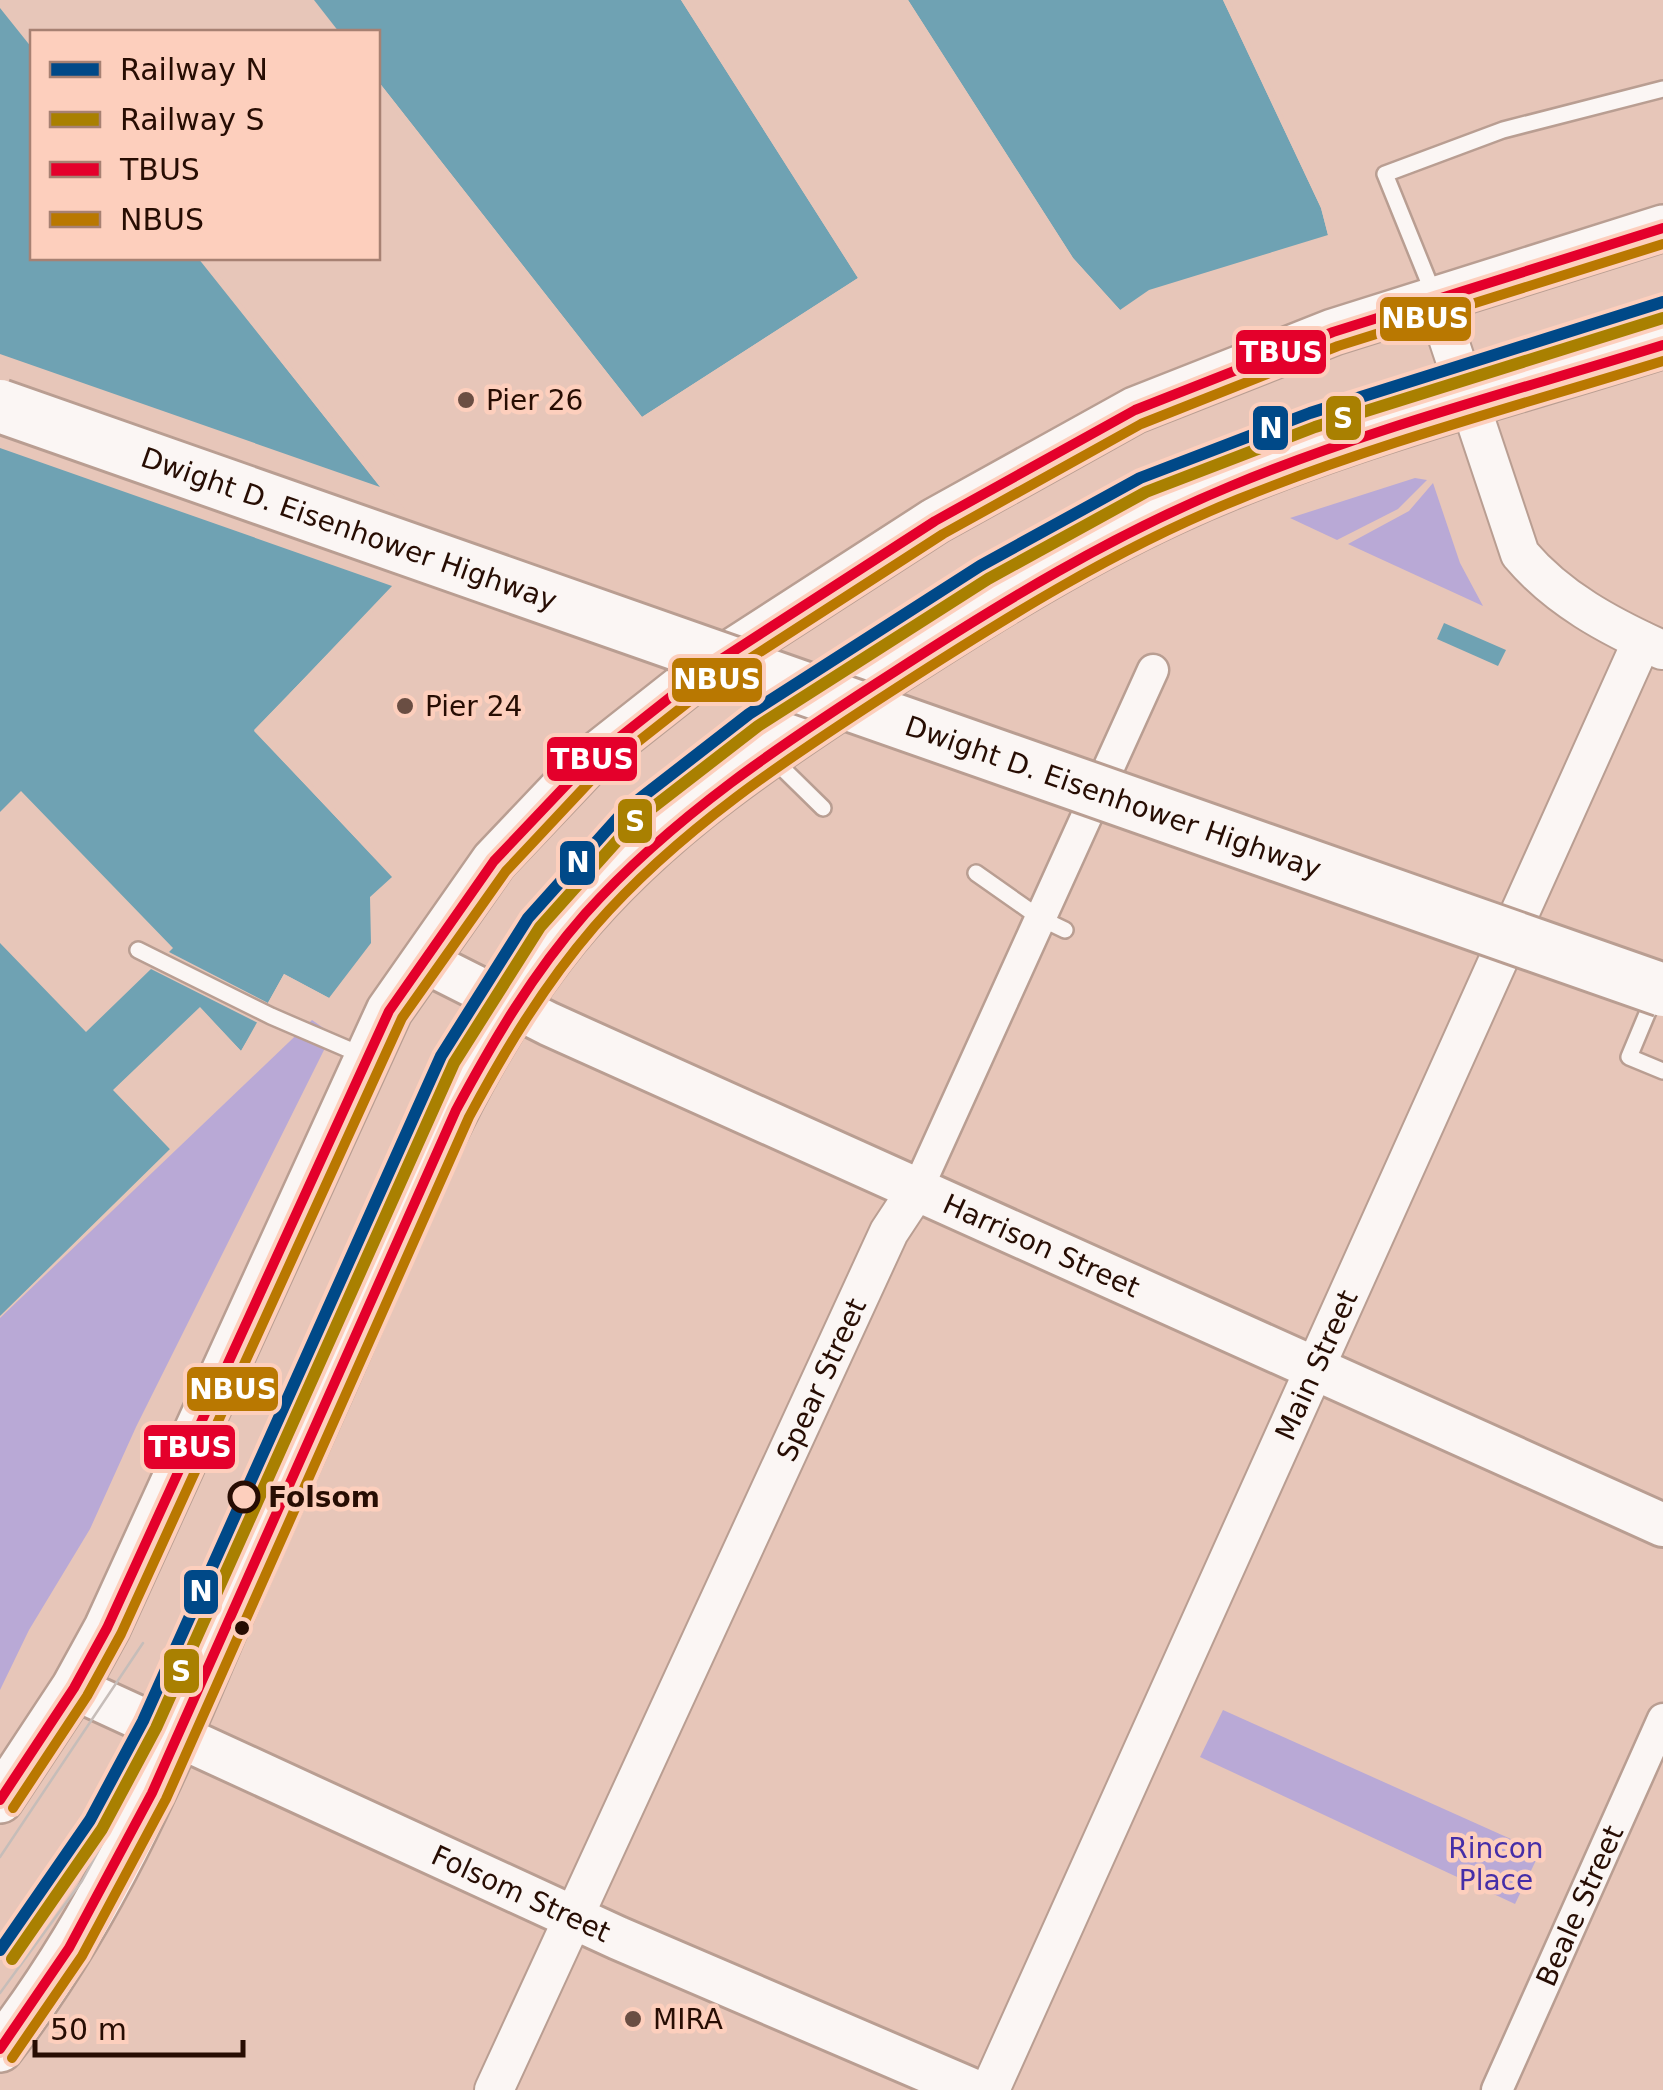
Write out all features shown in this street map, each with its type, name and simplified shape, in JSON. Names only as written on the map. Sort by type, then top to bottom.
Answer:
[{"type":"highway","name":"Dwight D. Eisenhower Highway","points":[[0,390],[1663,974]]},
{"type":"highway","name":"Dwight D. Eisenhower Highway","points":[[0,406],[1663,990]]},
{"type":"main road","points":[[0,1800],[74,1688],[107,1628],[389,1011],[494,862],[534,815],[611,742],[706,669],[935,522],[1068,444],[1202,380],[1436,299],[1663,228]]},
{"type":"main road","points":[[0,2049],[64,1962],[94,1913],[178,1737],[456,1108],[516,1008],[600,896],[657,839],[767,753],[997,606],[1096,549],[1189,504],[1313,454],[1663,345]]},
{"type":"main road","name":"Harrison Street","points":[[424,960],[516,1008],[1645,1517]]},
{"type":"main road","name":"Folsom Street","points":[[74,1688],[571,1916],[972,2090]]},
{"type":"street","points":[[1436,299],[1520,554],[1543,581],[1573,603],[1653,645]]},
{"type":"street","name":"Main Street","points":[[990,2090],[1317,1368],[1653,645]]},
{"type":"street","name":"Spear Street","points":[[494,2090],[888,1232],[918,1188],[1052,924],[1152,670]]},
{"type":"street","name":"Beale Street","points":[[1497,2090],[1663,1718]]},
{"type":"lane","points":[[1436,299],[1385,174],[1503,130],[1663,89]]},
{"type":"lane","points":[[767,753],[823,808]]},
{"type":"lane","points":[[976,873],[1052,924]]},
{"type":"lane","points":[[144,953],[264,1013],[368,1058]]},
{"type":"lane","points":[[1663,974],[1629,1057],[1663,1070]]},
{"type":"green space","points":[[1415,478],[1427,480],[1398,509],[1337,540],[1290,518]]},
{"type":"green space","points":[[1433,483],[1460,563],[1483,606],[1348,544],[1409,511]]},
{"type":"green space","points":[[312,1020],[332,1034],[136,1427],[90,1529],[29,1630],[0,1690],[0,1318]]},
{"type":"green space","name":"Rincon Place","points":[[1223,1710],[1540,1852],[1515,1904],[1200,1757]]},
{"type":"water","points":[[314,0],[681,0],[858,278],[642,417],[380,84],[380,30],[337,30]]},
{"type":"water","points":[[908,0],[1223,0],[1321,208],[1328,235],[1149,290],[1120,310],[1073,258]]},
{"type":"water","points":[[0,8],[30,46],[30,260],[200,260],[430,549],[254,730],[392,877],[370,897],[371,943],[329,998],[284,974],[241,1051],[200,1008],[114,1090],[170,1149],[0,1316]]},
{"type":"water","points":[[1444,623],[1506,650],[1498,666],[1437,639]]},
{"type":"pier","points":[[681,0],[687,0],[863,279],[641,422],[380,92],[380,84],[642,417],[858,278]]},
{"type":"pier","points":[[903,0],[908,0],[1073,258],[1120,310],[1116,313],[1069,260]]},
{"type":"pier","points":[[1223,0],[1229,0],[1325,206],[1333,234],[1328,235],[1321,208]]},
{"type":"pier","points":[[201,260],[207,260],[434,546],[261,731],[376,851],[372,855],[254,731],[392,586],[0,448],[0,354],[380,487]]},
{"type":"pier","points":[[21,791],[173,948],[169,952],[268,1003],[284,974],[329,998],[325,1002],[286,980],[254,1044],[242,1056],[200,1015],[120,1090],[174,1145],[170,1149],[113,1090],[200,1007],[241,1051],[258,1023],[151,969],[86,1032],[0,943],[0,812]]},
{"type":"tram line","points":[[0,1857],[143,1643]]},
{"type":"tram line","points":[[0,1993],[82,1881],[125,1802],[173,1654]]},
{"type":"rail line","name":"N","points":[[0,1950],[90,1820],[143,1721],[441,1056],[528,918],[624,811],[749,714],[980,566],[1140,478],[1310,413],[1663,302]]},
{"type":"rail line","name":"S","points":[[12,1959],[102,1829],[156,1728],[454,1063],[540,927],[634,822],[758,726],[988,579],[1146,492],[1315,427],[1663,318]]},
{"type":"transit line","name":"TBUS","points":[[0,1800],[74,1688],[107,1628],[389,1011],[494,861],[587,763],[706,669],[935,521],[1135,410],[1333,332],[1663,228]]},
{"type":"transit line","name":"NBUS","points":[[13,1808],[87,1696],[121,1634],[402,1018],[506,871],[597,774],[715,681],[943,534],[1141,424],[1338,346],[1663,244]]},
{"type":"transit line","name":"TBUS","points":[[0,2049],[69,1948],[152,1793],[456,1110],[531,984],[585,914],[619,878],[692,813],[811,726],[1017,595],[1143,526],[1231,486],[1337,446],[1663,345]]},
{"type":"transit line","name":"NBUS","points":[[12,2058],[82,1956],[166,1799],[469,1117],[542,995],[594,927],[627,892],[698,827],[815,742],[936,662],[1149,539],[1239,499],[1344,460],[1663,361]]},
{"type":"place","name":"Pier 26","points":[[466,400]]},
{"type":"place","name":"Pier 24","points":[[405,706]]},
{"type":"place","name":"Folsom","points":[[244,1497]]},
{"type":"place","name":"MIRA","points":[[633,2019]]}]
